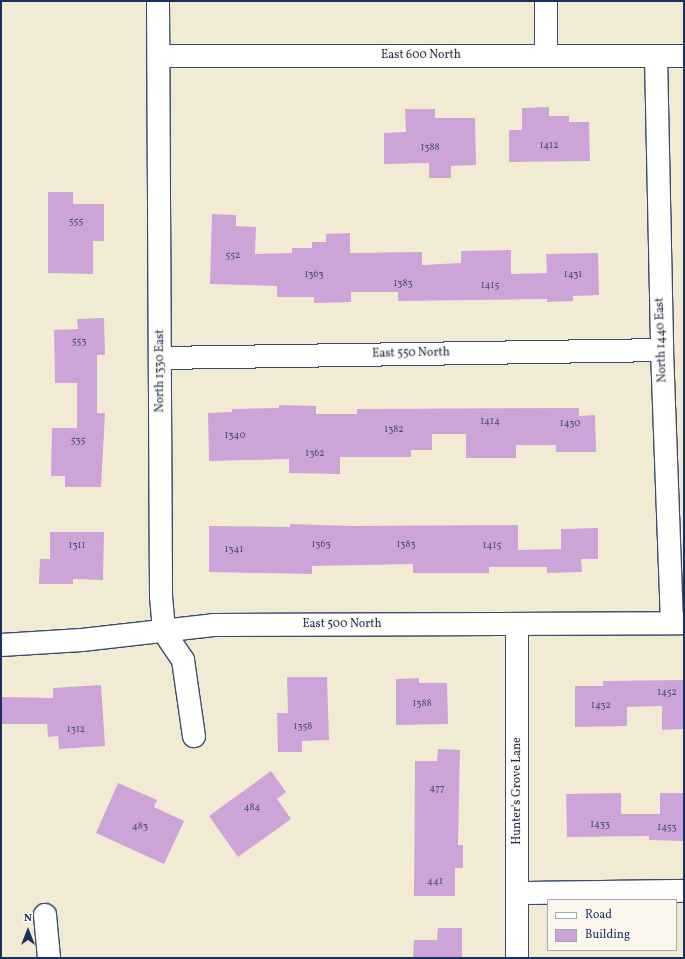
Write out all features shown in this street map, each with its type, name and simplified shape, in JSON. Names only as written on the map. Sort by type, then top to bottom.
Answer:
[{"type":"street","name":"North 1330 East","points":[[158,1],[161,596],[164,632],[183,660],[194,736]]},
{"type":"street","points":[[546,1],[546,56]]},
{"type":"street","name":"East 600 North","points":[[159,56],[684,56]]},
{"type":"street","name":"North 1440 East","points":[[656,56],[662,350],[678,623]]},
{"type":"street","name":"East 550 North","points":[[161,358],[662,350]]},
{"type":"street","name":"East 500 North","points":[[1,645],[164,632],[213,625],[678,623]]},
{"type":"street","name":"Hunter's Grove Lane","points":[[517,624],[517,958]]},
{"type":"street","points":[[518,892],[684,891]]},
{"type":"street","points":[[45,915],[49,958]]},
{"type":"building","points":[[549,107],[549,116],[569,116],[569,122],[589,122],[590,161],[509,162],[509,130],[522,130],[522,108]]},
{"type":"building","points":[[405,109],[435,109],[435,118],[475,118],[476,165],[451,166],[451,178],[429,178],[429,163],[384,164],[384,133],[406,132]]},
{"type":"building","points":[[48,192],[73,192],[73,204],[104,204],[104,241],[93,241],[93,274],[48,273]]},
{"type":"building","points":[[212,214],[236,215],[236,226],[256,227],[255,254],[292,253],[292,248],[312,248],[312,242],[326,242],[326,234],[350,233],[350,253],[422,252],[422,265],[461,263],[461,251],[511,250],[511,274],[547,273],[546,254],[598,253],[599,295],[573,296],[573,301],[547,302],[547,299],[398,301],[398,292],[351,292],[351,302],[314,303],[314,297],[277,297],[277,286],[210,284]]},
{"type":"building","points":[[104,318],[105,355],[97,355],[97,413],[105,413],[101,487],[65,487],[65,476],[51,476],[52,428],[77,428],[77,383],[55,383],[54,330],[78,329],[77,319]]},
{"type":"building","points":[[279,405],[316,406],[316,414],[357,414],[357,409],[579,408],[579,416],[595,415],[596,452],[556,452],[556,445],[516,445],[516,458],[466,458],[466,434],[432,434],[432,450],[411,450],[411,457],[340,457],[340,474],[289,473],[289,459],[209,461],[208,413],[232,412],[232,409],[279,408]]},
{"type":"building","points":[[290,524],[352,526],[518,525],[518,550],[561,549],[561,529],[598,528],[598,559],[581,559],[582,572],[547,573],[547,567],[489,567],[489,573],[413,573],[413,564],[312,566],[312,574],[209,572],[209,526],[290,527]]},
{"type":"building","points":[[50,532],[104,532],[103,580],[73,579],[73,584],[39,584],[40,559],[50,559]]},
{"type":"building","points":[[287,677],[327,677],[329,740],[302,741],[302,752],[278,752],[277,713],[288,713]]},
{"type":"building","points":[[419,678],[419,683],[447,683],[448,724],[396,725],[396,679]]},
{"type":"building","points":[[684,680],[684,729],[662,730],[662,706],[627,707],[627,726],[575,727],[575,686],[603,686],[603,681]]},
{"type":"building","points":[[101,685],[105,746],[59,749],[58,736],[48,737],[47,724],[1,724],[1,697],[53,698],[53,688]]},
{"type":"building","points":[[438,749],[460,750],[458,845],[463,845],[463,868],[455,868],[455,896],[414,896],[415,761],[437,761]]},
{"type":"building","points":[[271,771],[286,792],[277,799],[291,819],[238,857],[209,816]]},
{"type":"building","points":[[118,783],[157,800],[154,807],[184,821],[164,864],[96,833]]},
{"type":"building","points":[[621,793],[621,814],[660,814],[660,793],[684,793],[684,841],[649,840],[649,836],[567,837],[566,794]]},
{"type":"building","points":[[438,928],[462,928],[462,958],[413,958],[414,940],[437,940]]}]
